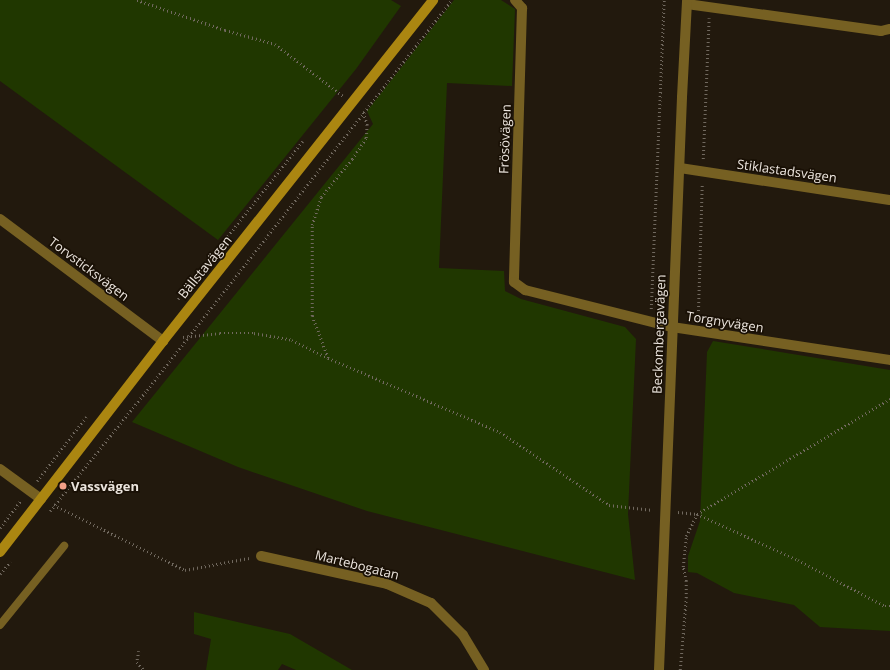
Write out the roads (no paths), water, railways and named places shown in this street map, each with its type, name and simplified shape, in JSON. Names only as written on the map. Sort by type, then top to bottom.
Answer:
[{"type":"street","name":"Bällstavägen","points":[[0,552],[163,340],[433,0]]},
{"type":"street","name":"Frösövägen","points":[[514,282],[522,8],[515,0]]},
{"type":"street","points":[[687,2],[882,31],[890,29]]},
{"type":"street","name":"Beckombergavägen","points":[[659,670],[672,326],[687,2]]},
{"type":"street","name":"Stiklastadsvägen","points":[[680,168],[890,200]]},
{"type":"street","name":"Torvsticksvägen","points":[[0,219],[163,340]]},
{"type":"street","name":"Torgnyvägen","points":[[514,282],[525,290],[672,326],[890,360]]},
{"type":"street","points":[[0,469],[40,499]]},
{"type":"street","name":"Martebogatan","points":[[261,556],[387,584],[431,603],[463,635],[484,670]]},
{"type":"lane","points":[[0,625],[64,546]]},
{"type":"place","name":"Vassvägen","points":[[63,486]]}]
